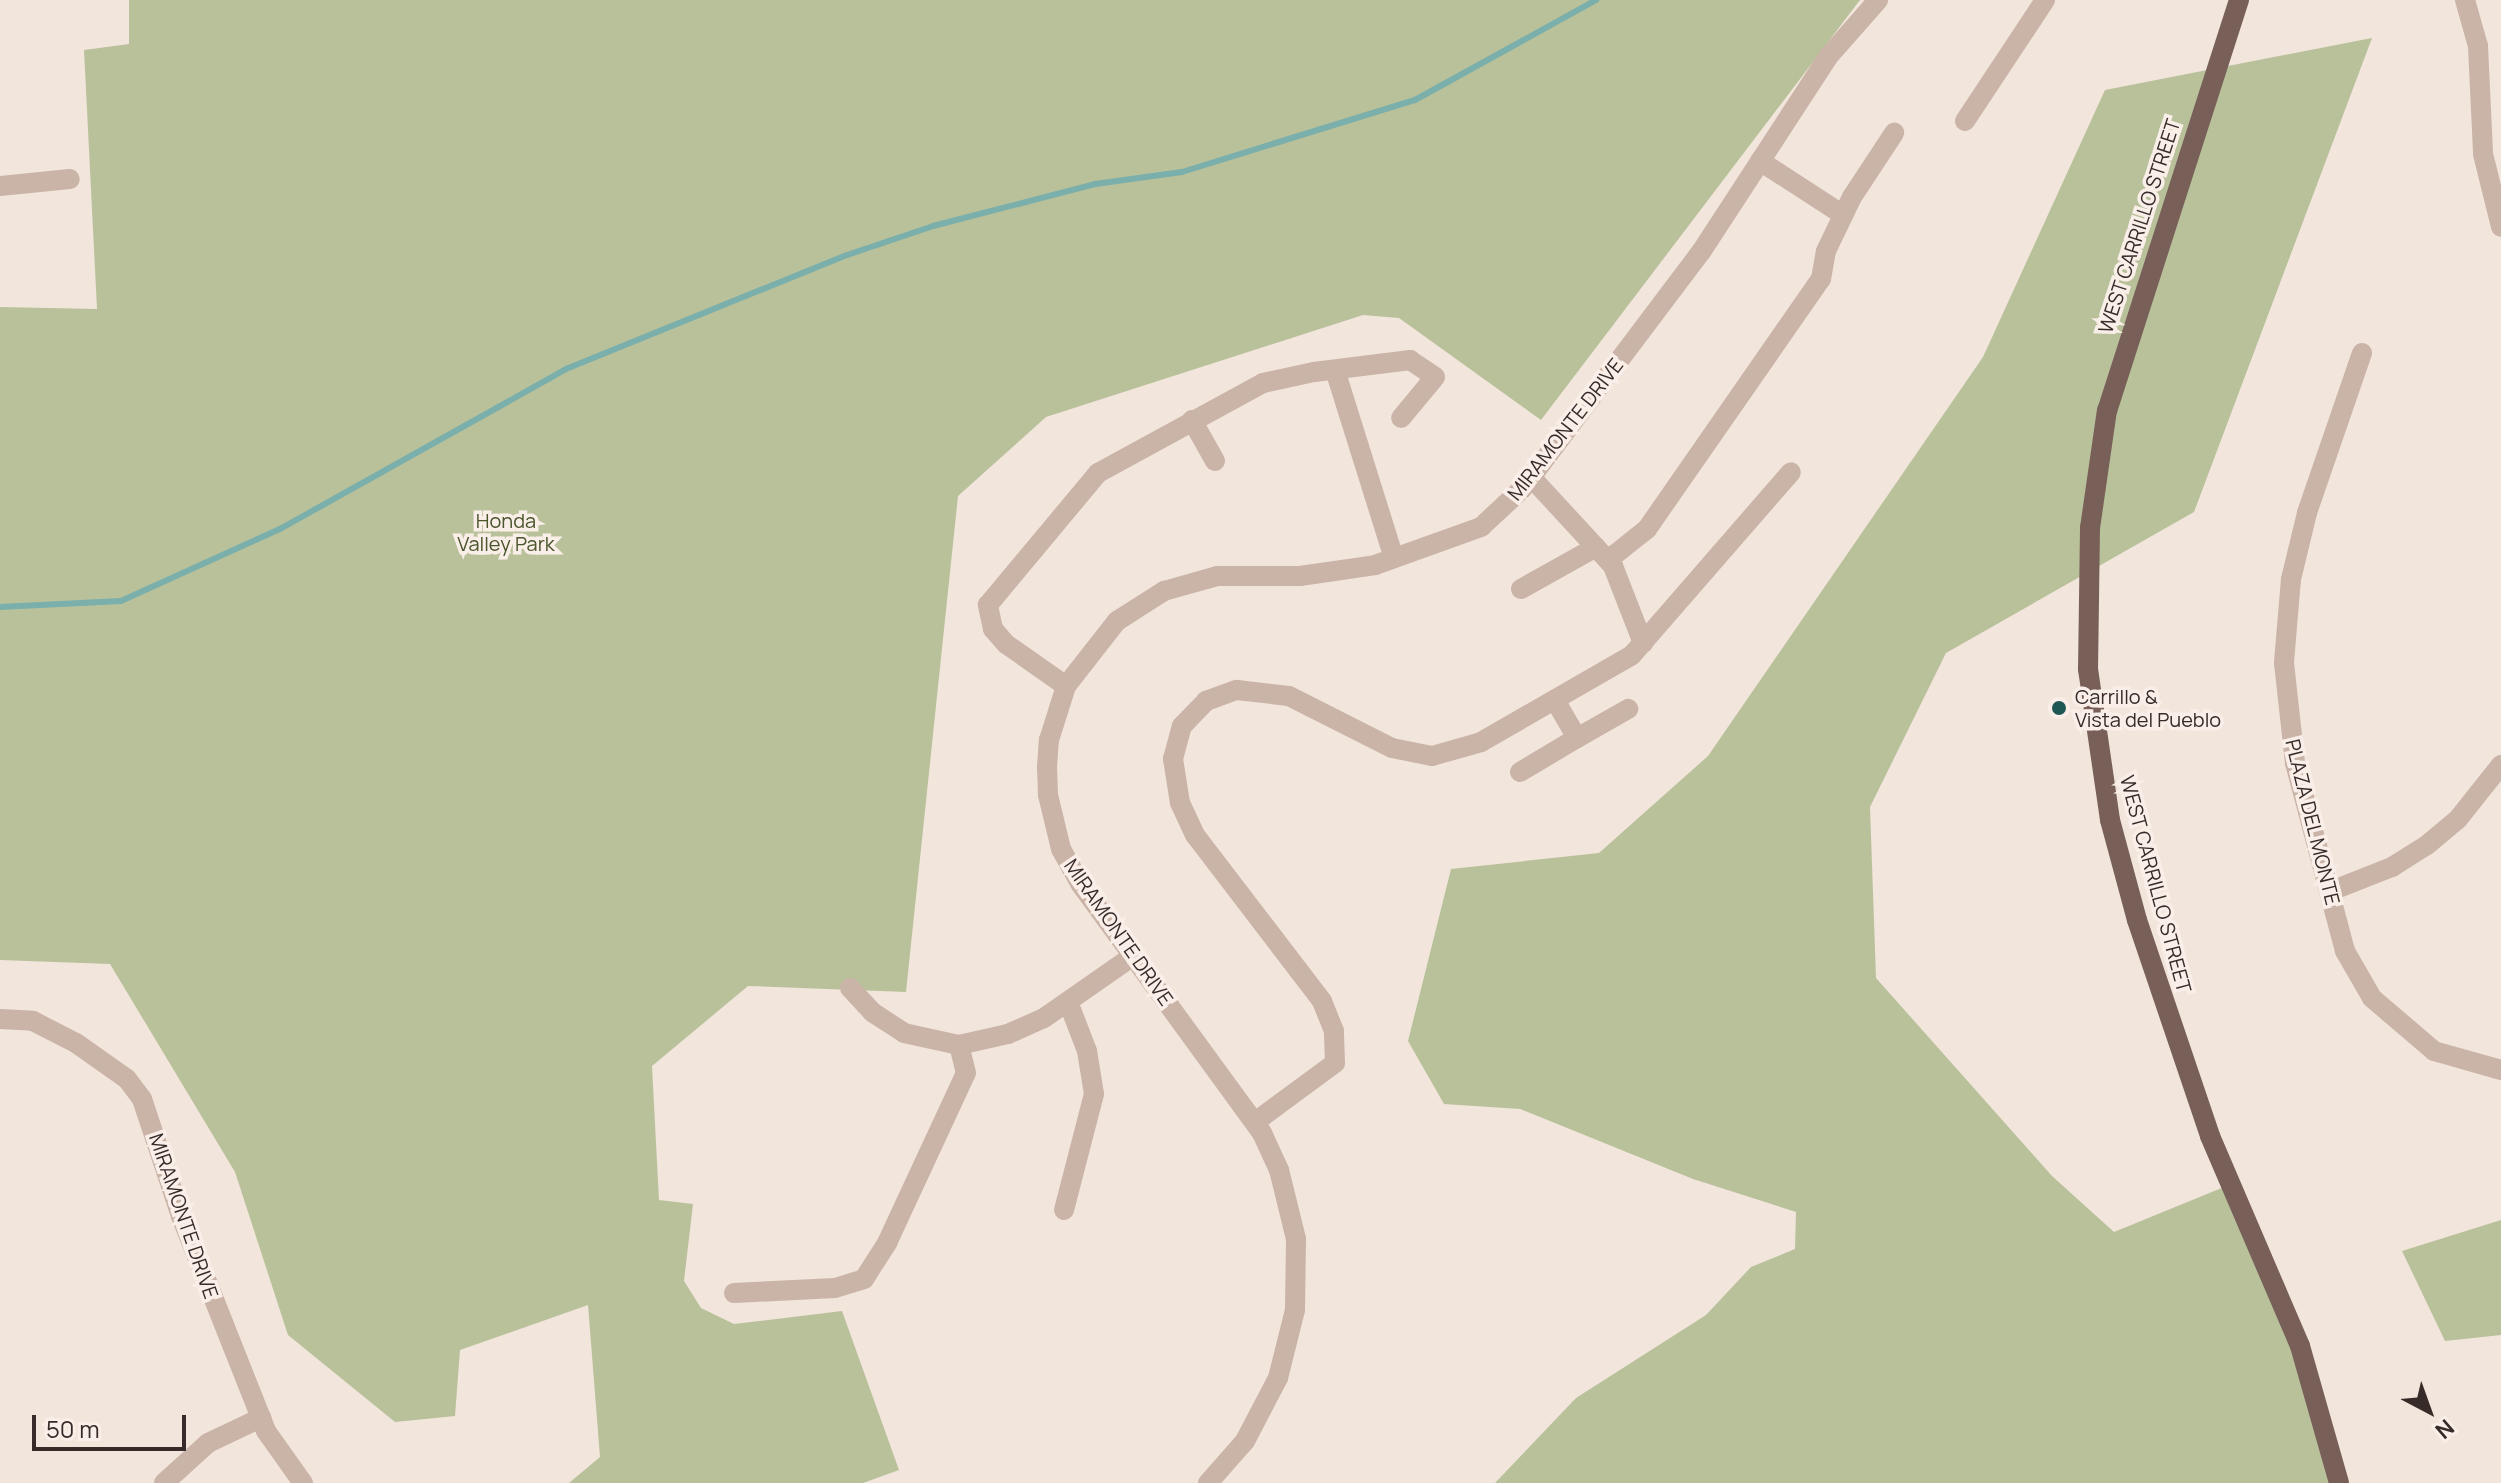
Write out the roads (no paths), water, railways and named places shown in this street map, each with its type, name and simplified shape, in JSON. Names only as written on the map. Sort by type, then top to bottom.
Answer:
[{"type":"main road","name":"WEST CARRILLO STREET","points":[[2239,0],[2107,410],[2090,528],[2088,669],[2110,820],[2146,951],[2215,1148],[2300,1346],[2339,1483]]},
{"type":"street","name":"MIRAMONTE DRIVE","points":[[1208,1483],[1245,1441],[1266,1406],[1288,1350],[1295,1310],[1296,1239],[1288,1199],[1255,1122],[1081,885],[1053,823],[1049,740],[1066,686],[1107,630],[1164,591],[1217,576],[1333,573],[1394,558],[1481,527],[1531,477],[1701,252],[1828,57],[1878,0]]},
{"type":"street","points":[[1965,121],[2045,0]]},
{"type":"street","points":[[2465,0],[2478,46],[2483,154],[2501,227]]},
{"type":"street","points":[[1521,589],[1647,529],[1821,279],[1826,251],[1843,215],[1894,133]]},
{"type":"street","points":[[1760,161],[1843,215]]},
{"type":"street","points":[[0,186],[70,179]]},
{"type":"street","name":"PLAZA DEL MONTE","points":[[2362,353],[2301,534],[2285,628],[2287,713],[2295,763],[2345,951],[2372,998],[2390,1018],[2434,1051],[2501,1070]]},
{"type":"street","points":[[1066,686],[1006,644],[993,629],[988,605],[1098,473],[1263,383],[1410,360],[1435,377],[1401,418]]},
{"type":"street","points":[[1335,370],[1394,558]]},
{"type":"street","points":[[1192,420],[1215,461]]},
{"type":"street","points":[[1255,1122],[1335,1063],[1334,1031],[1322,1001],[1195,835],[1180,803],[1173,759],[1182,726],[1206,701],[1237,690],[1289,696],[1392,748],[1432,756],[1481,742],[1632,655],[1791,472]]},
{"type":"street","points":[[1531,477],[1602,553],[1643,643]]},
{"type":"street","points":[[1555,700],[1577,738]]},
{"type":"street","points":[[1520,772],[1628,709]]},
{"type":"street","points":[[2331,891],[2379,874],[2427,845],[2458,819],[2501,765]]},
{"type":"street","points":[[850,988],[872,1012],[904,1033],[959,1045],[1008,1034],[1069,1004],[1133,956]]},
{"type":"street","points":[[1064,1210],[1094,1094],[1087,1051],[1069,1004]]},
{"type":"street","name":"MIRAMONTE DRIVE","points":[[0,1019],[33,1021],[76,1043],[127,1079],[142,1099],[181,1216],[261,1418],[279,1454],[303,1483]]},
{"type":"street","points":[[734,1293],[835,1288],[864,1279],[887,1243],[966,1073],[959,1045]]},
{"type":"street","points":[[164,1483],[217,1437],[261,1418]]},
{"type":"waterway","points":[[0,607],[121,601],[280,529],[566,369],[847,255],[933,226],[1095,184],[1182,172],[1415,100],[1596,0]]},
{"type":"place","name":"Carrillo & Vista del Pueblo","points":[[2059,708]]},
{"type":"park label","name":"Honda Valley Park","points":[[506,532]]}]
